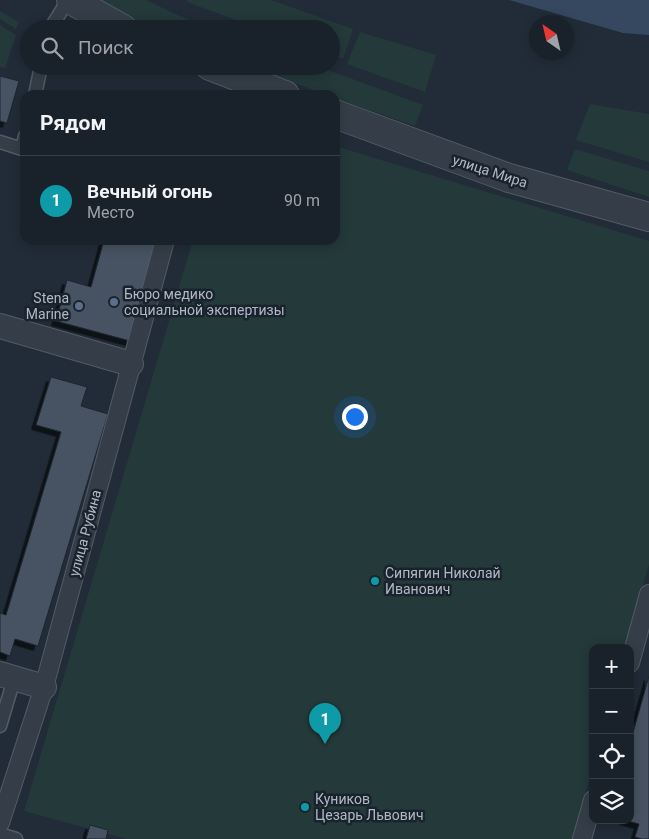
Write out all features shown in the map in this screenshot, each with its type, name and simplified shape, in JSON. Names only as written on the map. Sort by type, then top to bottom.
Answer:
[{"type":"street","points":[[69,0],[106,20]]},
{"type":"street","points":[[234,75],[273,90]]},
{"type":"street","name":"улица Мира","points":[[340,116],[509,178],[649,217]]},
{"type":"street","name":"улица Рубина","points":[[0,823],[44,687],[163,245]]},
{"type":"street","points":[[0,326],[131,364]]},
{"type":"street","points":[[634,648],[649,594]]},
{"type":"street","points":[[7,676],[44,687]]},
{"type":"street","points":[[582,839],[589,814]]},
{"type":"lane","points":[[56,20],[69,0]]},
{"type":"lane","points":[[36,90],[39,75]]},
{"type":"lane","points":[[0,142],[20,148]]},
{"type":"lane","points":[[0,726],[7,676]]},
{"type":"lane","points":[[0,834],[16,839]]},
{"type":"green space","points":[[94,0],[146,0],[190,20],[133,20]]},
{"type":"green space","points":[[187,0],[271,0],[328,20],[236,20],[187,2]]},
{"type":"green space","points":[[0,11],[19,22],[16,29],[0,19]]},
{"type":"green space","points":[[340,24],[353,29],[343,59],[340,58]]},
{"type":"green space","points":[[0,25],[16,35],[5,68],[0,67]]},
{"type":"green space","points":[[360,32],[436,55],[425,92],[347,64]]},
{"type":"green space","points":[[340,74],[423,105],[415,126],[340,100],[340,90],[314,90],[271,75]]},
{"type":"green space","points":[[590,104],[649,114],[649,162],[576,140]]},
{"type":"green space","points":[[340,148],[649,241],[649,564],[627,644],[589,644],[589,781],[573,839],[127,839],[24,811],[192,245],[340,245]]},
{"type":"green space","points":[[575,149],[649,171],[649,197],[567,170]]},
{"type":"water","points":[[509,0],[649,0],[649,35],[623,33],[574,19],[574,15],[561,15]]},
{"type":"building","points":[[0,76],[19,81],[7,123],[0,121]]},
{"type":"building","points":[[103,245],[156,245],[130,341],[56,321],[67,280],[91,287]]},
{"type":"building","points":[[51,377],[87,387],[81,406],[108,414],[38,646],[15,639],[10,656],[0,652],[0,613],[6,615],[61,432],[36,425]]},
{"type":"building","points":[[649,676],[649,839],[635,837],[639,824],[634,823],[634,729]]},
{"type":"building","points":[[90,825],[108,830],[106,839],[86,839]]},
{"type":"place","name":"Бюро медико социальной экспертизы","points":[[114,302]]},
{"type":"place","name":"Stena Marine","points":[[79,306]]},
{"type":"place","name":"Сипягин Николай Иванович","points":[[375,581]]},
{"type":"place","name":"Вечный огонь","points":[[325,744]]},
{"type":"place","name":"Куников Цезарь Львович","points":[[305,807]]}]
